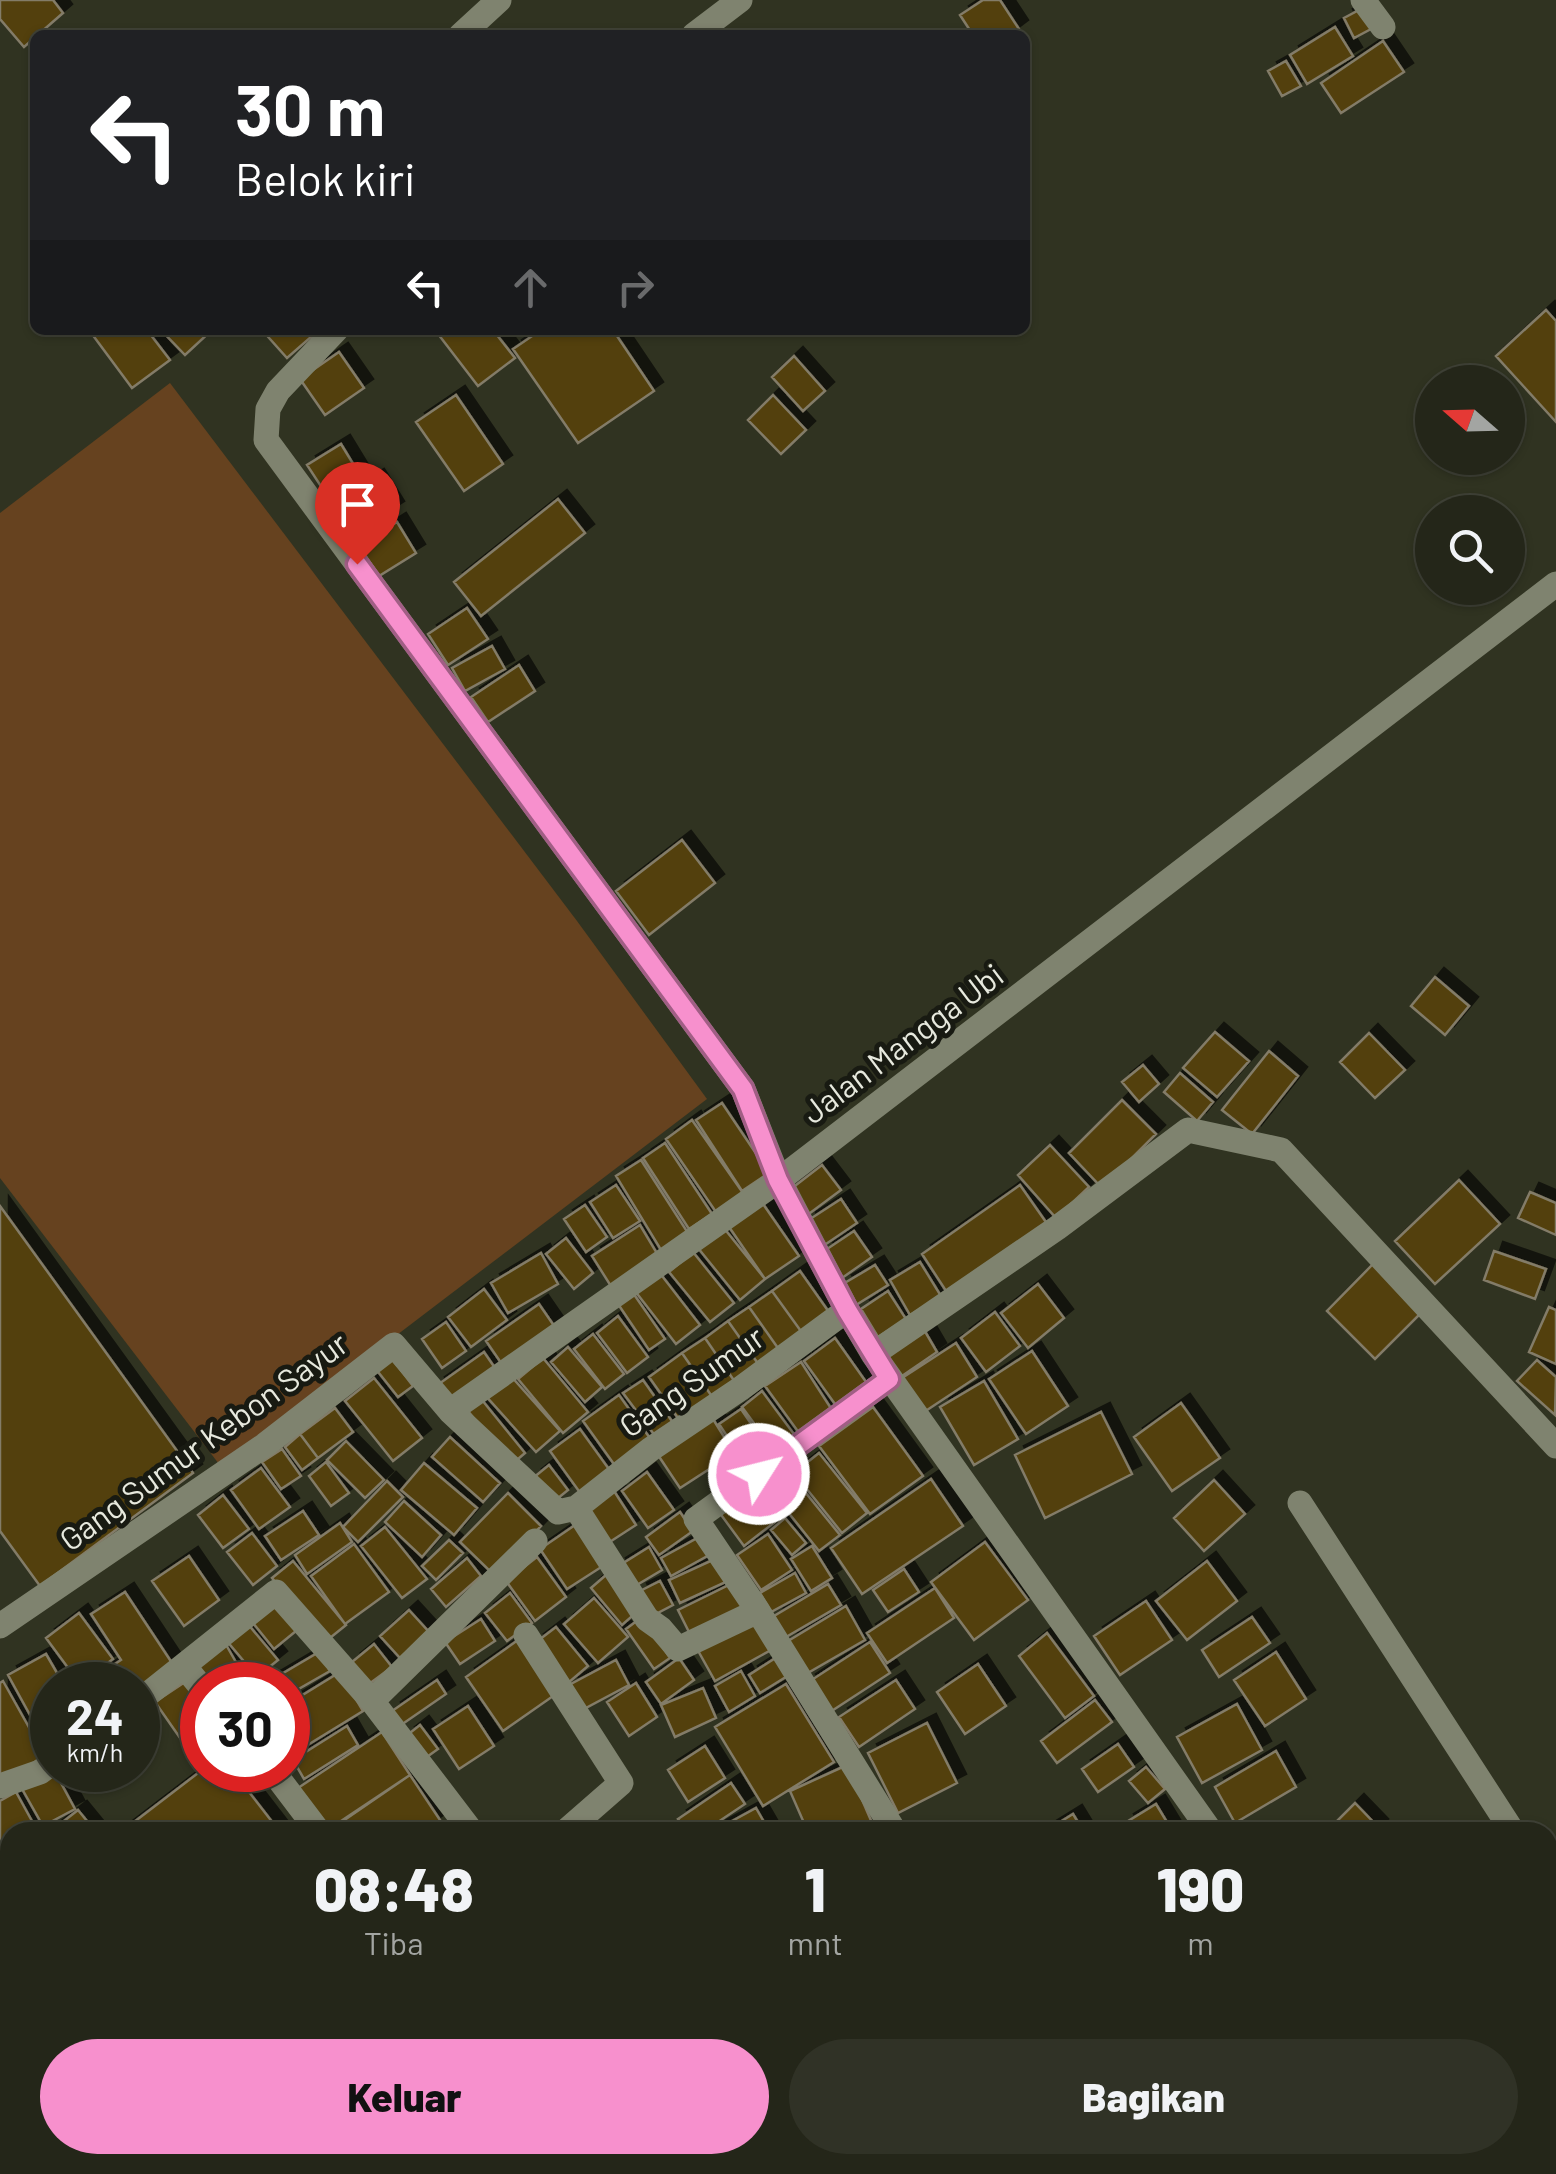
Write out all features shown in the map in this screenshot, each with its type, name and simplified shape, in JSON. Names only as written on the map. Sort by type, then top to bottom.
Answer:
[{"type":"street","points":[[465,30],[498,0]]},
{"type":"street","points":[[1363,0],[1382,27]]},
{"type":"street","points":[[700,30],[734,2]]},
{"type":"street","name":"Jalan Mangga Ubi","points":[[333,335],[278,391],[268,409],[266,440],[743,1089],[778,1180],[1556,584]]},
{"type":"street","points":[[872,1354],[1057,1228],[1188,1130],[1281,1150],[1556,1446]]},
{"type":"street","points":[[758,1610],[678,1650],[647,1618],[576,1508],[558,1512],[450,1412],[778,1180],[872,1354],[1204,1822]]},
{"type":"street","name":"Gang Sumur","points":[[576,1508],[652,1448],[847,1310]]},
{"type":"street","name":"Gang Sumur Kebon Sayur","points":[[0,1626],[264,1445],[394,1345],[450,1412]]},
{"type":"street","points":[[889,1379],[696,1518],[758,1610],[889,1822]]},
{"type":"street","points":[[1300,1502],[1507,1822]]},
{"type":"street","points":[[372,1701],[535,1541]]},
{"type":"street","points":[[189,1662],[276,1592],[372,1701],[464,1822]]},
{"type":"street","points":[[526,1635],[621,1783],[577,1822]]},
{"type":"street","points":[[160,1685],[180,1669]]},
{"type":"street","points":[[0,1786],[30,1776]]},
{"type":"street","points":[[289,1792],[311,1822]]},
{"type":"shaded area","points":[[170,383],[707,1099],[222,1468],[0,1178],[0,513]]},
{"type":"building","points":[[0,0],[53,0],[63,13],[44,30],[30,30],[30,42],[24,47],[0,19]]},
{"type":"building","points":[[983,0],[1000,0],[1019,29],[970,30],[960,15]]},
{"type":"building","points":[[1361,9],[1371,29],[1354,38],[1344,18]]},
{"type":"building","points":[[1335,27],[1353,56],[1307,84],[1290,55]]},
{"type":"building","points":[[1383,41],[1404,72],[1341,113],[1321,83]]},
{"type":"building","points":[[1286,61],[1301,86],[1282,96],[1268,71]]},
{"type":"building","points":[[1546,310],[1556,321],[1556,422],[1525,388],[1525,365],[1504,365],[1496,356]]},
{"type":"building","points":[[93,335],[151,335],[170,360],[132,388]]},
{"type":"building","points":[[166,335],[207,335],[185,355]]},
{"type":"building","points":[[266,335],[313,335],[287,358]]},
{"type":"building","points":[[439,335],[497,335],[515,358],[478,386]]},
{"type":"building","points":[[534,335],[616,335],[654,391],[578,443],[513,349]]},
{"type":"building","points":[[339,352],[364,388],[325,415],[300,379]]},
{"type":"building","points":[[794,356],[825,391],[803,411],[772,377]]},
{"type":"building","points":[[456,395],[503,464],[464,491],[416,422]]},
{"type":"building","points":[[773,395],[806,430],[781,454],[748,420]]},
{"type":"building","points":[[341,444],[363,480],[330,500],[307,465]]},
{"type":"building","points":[[375,478],[395,510],[353,537],[332,506]]},
{"type":"building","points":[[558,499],[585,533],[481,616],[454,582]]},
{"type":"building","points":[[397,522],[416,553],[379,576],[359,546]]},
{"type":"building","points":[[467,608],[488,639],[448,665],[428,634]]},
{"type":"building","points":[[492,646],[505,669],[465,691],[452,668]]},
{"type":"building","points":[[519,665],[535,691],[488,722],[471,697]]},
{"type":"building","points":[[682,840],[715,883],[649,935],[616,891]]},
{"type":"building","points":[[1435,977],[1469,1006],[1445,1035],[1411,1006]]},
{"type":"building","points":[[1215,1032],[1249,1061],[1217,1097],[1183,1068]]},
{"type":"building","points":[[1369,1033],[1405,1070],[1375,1098],[1340,1062]]},
{"type":"building","points":[[1269,1051],[1298,1076],[1252,1134],[1222,1110]]},
{"type":"building","points":[[1143,1065],[1159,1084],[1139,1102],[1122,1082]]},
{"type":"building","points":[[1180,1073],[1213,1102],[1197,1121],[1164,1092]]},
{"type":"building","points":[[1122,1100],[1156,1134],[1102,1188],[1069,1153]]},
{"type":"building","points":[[722,1103],[769,1173],[742,1191],[696,1120]]},
{"type":"building","points":[[692,1120],[743,1193],[716,1212],[666,1139]]},
{"type":"building","points":[[665,1143],[712,1214],[689,1229],[643,1158]]},
{"type":"building","points":[[1050,1145],[1089,1187],[1056,1218],[1018,1175]]},
{"type":"building","points":[[641,1160],[688,1233],[661,1250],[616,1176]]},
{"type":"building","points":[[822,1165],[841,1190],[806,1216],[787,1192]]},
{"type":"building","points":[[1459,1180],[1500,1224],[1435,1284],[1395,1241]]},
{"type":"building","points":[[616,1185],[640,1221],[613,1238],[590,1202]]},
{"type":"building","points":[[1020,1185],[1048,1225],[948,1294],[922,1254]]},
{"type":"building","points":[[1530,1192],[1556,1203],[1556,1235],[1518,1218]]},
{"type":"building","points":[[841,1199],[857,1223],[823,1246],[807,1221]]},
{"type":"building","points":[[761,1201],[799,1256],[765,1279],[727,1224]]},
{"type":"building","points":[[585,1205],[607,1237],[586,1252],[564,1219]]},
{"type":"building","points":[[0,1206],[193,1473],[40,1586],[0,1531]]},
{"type":"building","points":[[640,1225],[661,1260],[614,1291],[592,1256]]},
{"type":"building","points":[[723,1227],[765,1279],[740,1300],[698,1248]]},
{"type":"building","points":[[854,1231],[872,1257],[842,1278],[824,1251]]},
{"type":"building","points":[[566,1238],[593,1273],[574,1289],[546,1254]]},
{"type":"building","points":[[1494,1251],[1546,1269],[1535,1299],[1484,1280]]},
{"type":"building","points":[[693,1252],[734,1303],[710,1322],[669,1272]]},
{"type":"building","points":[[541,1253],[558,1284],[508,1313],[491,1283]]},
{"type":"building","points":[[920,1262],[941,1296],[910,1315],[890,1280]]},
{"type":"building","points":[[1375,1262],[1423,1311],[1375,1359],[1327,1311]]},
{"type":"building","points":[[875,1265],[888,1285],[856,1305],[843,1284]]},
{"type":"building","points":[[800,1271],[831,1315],[803,1334],[772,1291]]},
{"type":"building","points":[[659,1272],[700,1325],[676,1344],[635,1291]]},
{"type":"building","points":[[1038,1284],[1064,1318],[1028,1348],[1001,1313]]},
{"type":"building","points":[[484,1289],[507,1320],[471,1347],[448,1317]]},
{"type":"building","points":[[772,1291],[803,1334],[780,1351],[749,1307]]},
{"type":"building","points":[[888,1291],[906,1319],[878,1337],[861,1309]]},
{"type":"building","points":[[633,1293],[665,1339],[649,1350],[618,1304]]},
{"type":"building","points":[[539,1304],[559,1333],[506,1370],[486,1341]]},
{"type":"building","points":[[749,1307],[780,1351],[759,1365],[728,1321]]},
{"type":"building","points":[[1549,1307],[1556,1310],[1556,1364],[1529,1352]]},
{"type":"building","points":[[995,1312],[1020,1346],[986,1372],[961,1338]]},
{"type":"building","points":[[618,1316],[648,1357],[627,1373],[597,1333]]},
{"type":"building","points":[[728,1321],[759,1365],[735,1382],[705,1338]]},
{"type":"building","points":[[446,1322],[466,1351],[442,1368],[422,1339]]},
{"type":"building","points":[[923,1328],[937,1352],[899,1378],[883,1354]]},
{"type":"building","points":[[593,1334],[624,1374],[605,1389],[574,1349]]},
{"type":"building","points":[[705,1338],[735,1382],[713,1398],[682,1353]]},
{"type":"building","points":[[835,1338],[871,1389],[840,1411],[804,1361]]},
{"type":"building","points":[[956,1343],[977,1377],[921,1414],[899,1380]]},
{"type":"building","points":[[568,1347],[602,1387],[585,1402],[551,1362]]},
{"type":"building","points":[[1032,1351],[1068,1406],[1026,1434],[989,1379]]},
{"type":"building","points":[[484,1352],[495,1368],[448,1402],[436,1386]]},
{"type":"building","points":[[682,1353],[713,1398],[680,1421],[649,1377]]},
{"type":"building","points":[[390,1356],[413,1386],[398,1397],[375,1368]]},
{"type":"building","points":[[543,1358],[588,1412],[563,1433],[518,1379]]},
{"type":"building","points":[[1537,1360],[1556,1377],[1555,1415],[1517,1381]]},
{"type":"building","points":[[801,1362],[834,1413],[802,1437],[765,1386]]},
{"type":"building","points":[[509,1374],[560,1431],[536,1452],[485,1395]]},
{"type":"building","points":[[374,1378],[422,1438],[393,1461],[345,1401]]},
{"type":"building","points":[[643,1380],[674,1424],[656,1437],[623,1393]]},
{"type":"building","points":[[984,1381],[1018,1439],[974,1465],[940,1407]]},
{"type":"building","points":[[762,1391],[799,1441],[779,1457],[742,1407]]},
{"type":"building","points":[[619,1395],[652,1441],[616,1467],[583,1421]]},
{"type":"building","points":[[482,1400],[525,1453],[511,1465],[468,1411]]},
{"type":"building","points":[[1181,1403],[1220,1458],[1172,1491],[1134,1437]]},
{"type":"building","points":[[873,1407],[923,1476],[870,1514],[819,1446]]},
{"type":"building","points":[[335,1408],[353,1432],[318,1458],[300,1434]]},
{"type":"building","points":[[741,1409],[775,1459],[753,1475],[719,1424]]},
{"type":"building","points":[[1101,1412],[1132,1474],[1045,1518],[1015,1455]]},
{"type":"building","points":[[713,1419],[734,1453],[680,1488],[658,1455]]},
{"type":"building","points":[[580,1429],[611,1472],[581,1494],[550,1451]]},
{"type":"building","points":[[300,1434],[318,1458],[302,1470],[285,1447]]},
{"type":"building","points":[[450,1437],[500,1483],[483,1502],[432,1457]]},
{"type":"building","points":[[346,1441],[384,1480],[365,1498],[327,1460]]},
{"type":"building","points":[[282,1449],[301,1476],[281,1489],[262,1462]]},
{"type":"building","points":[[819,1453],[867,1513],[842,1533],[794,1473]]},
{"type":"building","points":[[326,1462],[349,1493],[331,1506],[309,1476]]},
{"type":"building","points":[[424,1463],[477,1508],[454,1535],[401,1490]]},
{"type":"building","points":[[549,1465],[568,1490],[552,1503],[533,1478]]},
{"type":"building","points":[[261,1468],[290,1507],[259,1529],[231,1490]]},
{"type":"building","points":[[647,1472],[674,1510],[648,1528],[622,1491]]},
{"type":"building","points":[[792,1476],[840,1535],[819,1551],[772,1492]]},
{"type":"building","points":[[931,1479],[963,1526],[862,1594],[831,1548]]},
{"type":"building","points":[[1214,1480],[1245,1514],[1204,1551],[1174,1518]]},
{"type":"building","points":[[387,1481],[403,1497],[358,1542],[343,1527]]},
{"type":"building","points":[[755,1485],[780,1518],[744,1546],[719,1512]]},
{"type":"building","points":[[614,1491],[636,1525],[605,1545],[583,1511]]},
{"type":"building","points":[[508,1493],[541,1526],[494,1575],[460,1542]]},
{"type":"building","points":[[223,1495],[249,1529],[223,1548],[198,1515]]},
{"type":"building","points":[[404,1501],[441,1535],[422,1557],[385,1522]]},
{"type":"building","points":[[303,1511],[319,1535],[281,1560],[265,1536]]},
{"type":"building","points":[[680,1512],[693,1531],[659,1555],[646,1537]]},
{"type":"building","points":[[785,1518],[806,1543],[792,1555],[771,1530]]},
{"type":"building","points":[[340,1523],[352,1542],[307,1574],[295,1555]]},
{"type":"building","points":[[578,1523],[606,1564],[567,1589],[540,1549]]},
{"type":"building","points":[[385,1527],[427,1579],[402,1598],[361,1546]]},
{"type":"building","points":[[252,1533],[277,1566],[253,1585],[227,1552]]},
{"type":"building","points":[[768,1534],[792,1570],[761,1590],[737,1555]]},
{"type":"building","points":[[701,1536],[711,1554],[671,1576],[661,1558]]},
{"type":"building","points":[[449,1540],[463,1553],[436,1580],[422,1566]]},
{"type":"building","points":[[985,1542],[1028,1600],[974,1640],[931,1582]]},
{"type":"building","points":[[354,1544],[389,1592],[345,1624],[311,1576]]},
{"type":"building","points":[[812,1546],[832,1578],[811,1591],[791,1559]]},
{"type":"building","points":[[649,1547],[662,1570],[630,1589],[617,1567]]},
{"type":"building","points":[[189,1556],[219,1600],[184,1626],[152,1581]]},
{"type":"building","points":[[537,1557],[566,1597],[535,1621],[506,1581]]},
{"type":"building","points":[[467,1558],[481,1576],[446,1607],[431,1589]]},
{"type":"building","points":[[717,1558],[728,1581],[680,1603],[669,1580]]},
{"type":"building","points":[[293,1561],[346,1625],[325,1642],[272,1578]]},
{"type":"building","points":[[1207,1561],[1237,1601],[1187,1640],[1156,1601]]},
{"type":"building","points":[[904,1569],[919,1592],[888,1612],[873,1590]]},
{"type":"building","points":[[795,1573],[806,1593],[771,1612],[760,1593]]},
{"type":"building","points":[[606,1575],[638,1611],[622,1625],[591,1588]]},
{"type":"building","points":[[660,1581],[673,1605],[650,1617],[638,1592]]},
{"type":"building","points":[[733,1583],[748,1612],[693,1640],[678,1610]]},
{"type":"building","points":[[828,1584],[841,1605],[786,1637],[774,1616]]},
{"type":"building","points":[[935,1588],[954,1618],[887,1663],[867,1633]]},
{"type":"building","points":[[125,1592],[174,1666],[160,1676],[160,1662],[118,1662],[121,1660],[91,1614]]},
{"type":"building","points":[[510,1593],[532,1623],[507,1641],[485,1613]]},
{"type":"building","points":[[594,1598],[628,1637],[598,1663],[564,1624]]},
{"type":"building","points":[[1146,1601],[1172,1640],[1120,1675],[1094,1636]]},
{"type":"building","points":[[275,1605],[296,1631],[274,1649],[253,1623]]},
{"type":"building","points":[[846,1606],[865,1640],[806,1674],[788,1641]]},
{"type":"building","points":[[409,1610],[429,1632],[400,1658],[380,1636]]},
{"type":"building","points":[[79,1613],[113,1659],[64,1662],[46,1638]]},
{"type":"building","points":[[753,1616],[771,1650],[715,1681],[696,1647]]},
{"type":"building","points":[[642,1617],[670,1658],[654,1669],[626,1629]]},
{"type":"building","points":[[1252,1617],[1270,1643],[1219,1677],[1202,1650]]},
{"type":"building","points":[[481,1619],[495,1641],[460,1664],[445,1642]]},
{"type":"building","points":[[247,1623],[278,1660],[244,1662],[226,1640]]},
{"type":"building","points":[[556,1627],[588,1666],[568,1683],[535,1643]]},
{"type":"building","points":[[1047,1633],[1094,1696],[1065,1718],[1019,1656]]},
{"type":"building","points":[[518,1640],[556,1694],[503,1731],[466,1677]]},
{"type":"building","points":[[870,1642],[890,1673],[827,1714],[807,1683]]},
{"type":"building","points":[[225,1643],[236,1662],[190,1662]]},
{"type":"building","points":[[374,1644],[392,1667],[369,1684],[352,1662]]},
{"type":"building","points":[[319,1652],[330,1671],[310,1682],[310,1662],[302,1662]]},
{"type":"building","points":[[1276,1652],[1306,1699],[1265,1726],[1234,1680]]},
{"type":"building","points":[[46,1654],[51,1662],[32,1662]]},
{"type":"building","points":[[777,1657],[789,1675],[760,1693],[749,1675]]},
{"type":"building","points":[[679,1658],[694,1680],[661,1704],[646,1682]]},
{"type":"building","points":[[616,1660],[629,1685],[582,1710],[569,1685]]},
{"type":"building","points":[[30,1663],[30,1715],[8,1675]]},
{"type":"building","points":[[978,1664],[1006,1706],[965,1734],[937,1692]]},
{"type":"building","points":[[741,1671],[755,1696],[729,1712],[715,1686]]},
{"type":"building","points":[[340,1672],[363,1711],[310,1744],[310,1690]]},
{"type":"building","points":[[437,1680],[446,1694],[401,1725],[392,1711]]},
{"type":"building","points":[[896,1680],[915,1709],[859,1747],[839,1717]]},
{"type":"building","points":[[3,1681],[30,1729],[30,1765],[3,1780],[0,1775]]},
{"type":"building","points":[[636,1683],[657,1717],[629,1736],[607,1702]]},
{"type":"building","points":[[786,1684],[834,1762],[763,1806],[715,1727]]},
{"type":"building","points":[[180,1685],[180,1738],[160,1709],[160,1699]]},
{"type":"building","points":[[703,1688],[716,1718],[675,1737],[661,1705]]},
{"type":"building","points":[[1095,1700],[1112,1722],[1057,1763],[1041,1741]]},
{"type":"building","points":[[1237,1704],[1262,1750],[1202,1783],[1177,1737]]},
{"type":"building","points":[[468,1706],[494,1746],[459,1769],[433,1729]]},
{"type":"building","points":[[927,1723],[957,1783],[898,1813],[868,1753]]},
{"type":"building","points":[[420,1725],[438,1749],[424,1759],[406,1736]]},
{"type":"building","points":[[347,1726],[358,1745],[310,1775],[310,1749]]},
{"type":"building","points":[[382,1732],[410,1775],[340,1822],[320,1822],[301,1792],[310,1792],[310,1780]]},
{"type":"building","points":[[1118,1744],[1134,1767],[1098,1792],[1082,1769]]},
{"type":"building","points":[[705,1746],[725,1778],[688,1802],[668,1770]]},
{"type":"building","points":[[1276,1751],[1296,1787],[1234,1822],[1215,1787]]},
{"type":"building","points":[[847,1765],[872,1822],[804,1822],[790,1791]]},
{"type":"building","points":[[1146,1767],[1165,1789],[1148,1803],[1129,1781]]},
{"type":"building","points":[[410,1775],[440,1820],[437,1822],[342,1822]]},
{"type":"building","points":[[30,1782],[30,1792],[66,1792],[75,1809],[51,1822],[41,1822],[21,1787]]},
{"type":"building","points":[[731,1783],[745,1804],[718,1822],[678,1819]]},
{"type":"building","points":[[180,1787],[180,1792],[249,1792],[272,1822],[134,1822]]},
{"type":"building","points":[[16,1792],[32,1822],[0,1822],[0,1801]]},
{"type":"building","points":[[1355,1803],[1373,1822],[1336,1822]]},
{"type":"building","points":[[1156,1804],[1167,1822],[1127,1822]]},
{"type":"building","points":[[756,1808],[764,1822],[730,1822]]},
{"type":"building","points":[[78,1810],[88,1822],[63,1822]]},
{"type":"building","points":[[1073,1814],[1078,1822],[1060,1822]]},
{"type":"route","points":[[357,564],[743,1089],[778,1180],[847,1310],[889,1379],[759,1474]]}]
